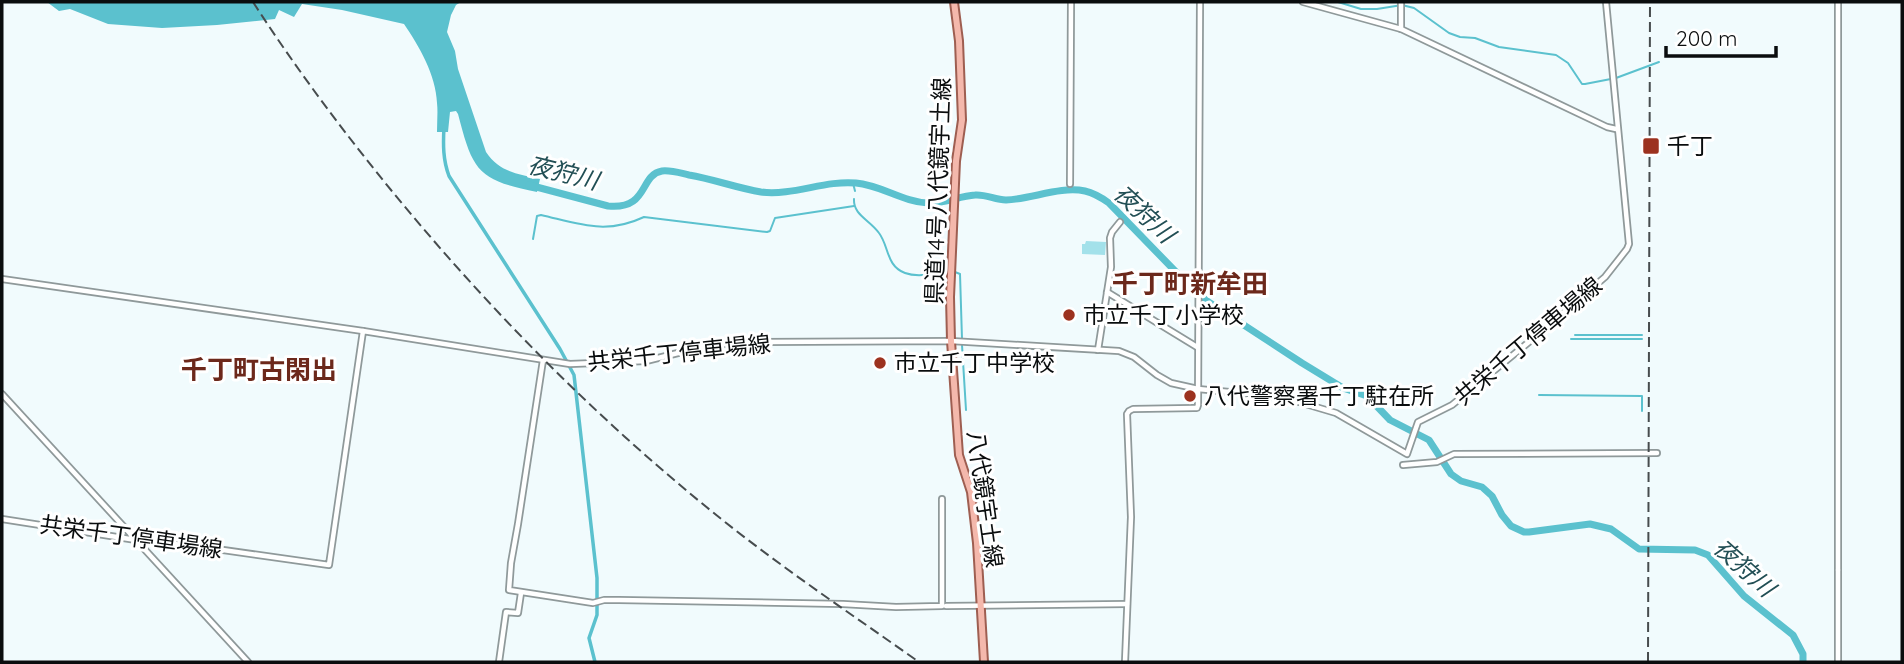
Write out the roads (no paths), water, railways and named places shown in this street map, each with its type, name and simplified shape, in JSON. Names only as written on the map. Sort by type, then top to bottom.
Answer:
[{"type":"main road","name":"県道14号八代鏡宇土線","points":[[953,341],[951,272],[956,161],[962,120],[959,41],[954,2]]},
{"type":"main road","name":"八代鏡宇土線","points":[[953,341],[959,455],[974,511],[984,662]]},
{"type":"street","points":[[1070,184],[1071,2]]},
{"type":"street","points":[[1125,662],[1130,517],[1127,414],[1133,410],[1197,408],[1200,2]]},
{"type":"street","points":[[1303,2],[1401,29],[1616,129]]},
{"type":"street","name":"共栄千丁停車場線","points":[[2,519],[136,540],[329,565],[363,331],[570,363],[646,361],[706,346],[738,342],[953,341],[1119,351],[1127,353],[1171,383],[1198,389],[1265,394],[1336,413],[1407,454],[1418,422],[1452,405],[1587,294],[1610,272],[1627,250],[1629,244],[1605,2]]},
{"type":"street","points":[[1838,2],[1838,662]]},
{"type":"street","points":[[1400,4],[1401,29]]},
{"type":"street","points":[[1098,350],[1111,267],[1110,238],[1121,222]]},
{"type":"street","points":[[2,279],[363,331]]},
{"type":"street","points":[[1107,292],[1197,347]]},
{"type":"street","points":[[543,360],[510,563],[509,590],[593,603],[604,600],[942,607],[942,499]]},
{"type":"street","points":[[2,394],[248,662]]},
{"type":"street","points":[[1403,466],[1438,461],[1454,454],[1657,453]]},
{"type":"street","points":[[499,662],[506,612],[518,613],[521,593]]},
{"type":"street","points":[[946,606],[1127,604]]},
{"type":"waterway","points":[[1338,2],[1361,9],[1402,5],[1414,8],[1449,33],[1460,37],[1475,38],[1499,47],[1556,55],[1568,63],[1582,84],[1616,78],[1659,62]]},
{"type":"waterway","points":[[444,127],[444,152],[449,176],[574,375],[597,578],[597,615],[589,638],[595,662]]},
{"type":"waterway","name":"夜狩川","points":[[529,185],[608,206],[630,203],[637,198],[650,179],[662,171],[773,193],[833,184],[865,184],[910,200],[928,203],[975,195],[1006,200],[1066,190],[1092,193],[1109,203],[1207,301],[1343,388],[1367,396],[1390,420],[1429,440],[1451,474],[1461,481],[1482,487],[1492,496],[1511,526],[1529,532],[1590,524],[1611,529],[1639,549],[1695,550],[1708,555],[1744,596],[1793,635],[1803,654],[1803,662]]},
{"type":"waterway","name":"夜狩川","points":[[853,183],[855,191]]},
{"type":"waterway","points":[[854,199],[856,209],[879,233],[891,261],[899,270],[915,275],[949,273]]},
{"type":"waterway","points":[[533,239],[537,216],[541,215],[605,227],[644,217],[767,232],[770,231],[775,218],[854,206]]},
{"type":"waterway","points":[[955,272],[960,274],[962,339]]},
{"type":"waterway","points":[[1575,335],[1642,335]]},
{"type":"waterway","points":[[1571,339],[1642,339]]},
{"type":"waterway","points":[[962,345],[966,410]]},
{"type":"waterway","points":[[1539,395],[1642,396],[1642,411]]},
{"type":"railway","points":[[253,2],[319,98],[391,190],[468,280],[549,365],[635,446],[725,522],[919,662]]},
{"type":"railway","points":[[1648,662],[1650,2]]},
{"type":"place","name":"千丁","points":[[1651,146]]},
{"type":"place","name":"市立千丁小学校","points":[[1069,315]]},
{"type":"place","name":"市立千丁中学校","points":[[880,363]]},
{"type":"place","name":"八代警察署千丁駐在所","points":[[1190,396]]},
{"type":"district","name":"千丁町新牟田","points":[[1190,284]]},
{"type":"district","name":"千丁町古閑出","points":[[259,370]]}]
